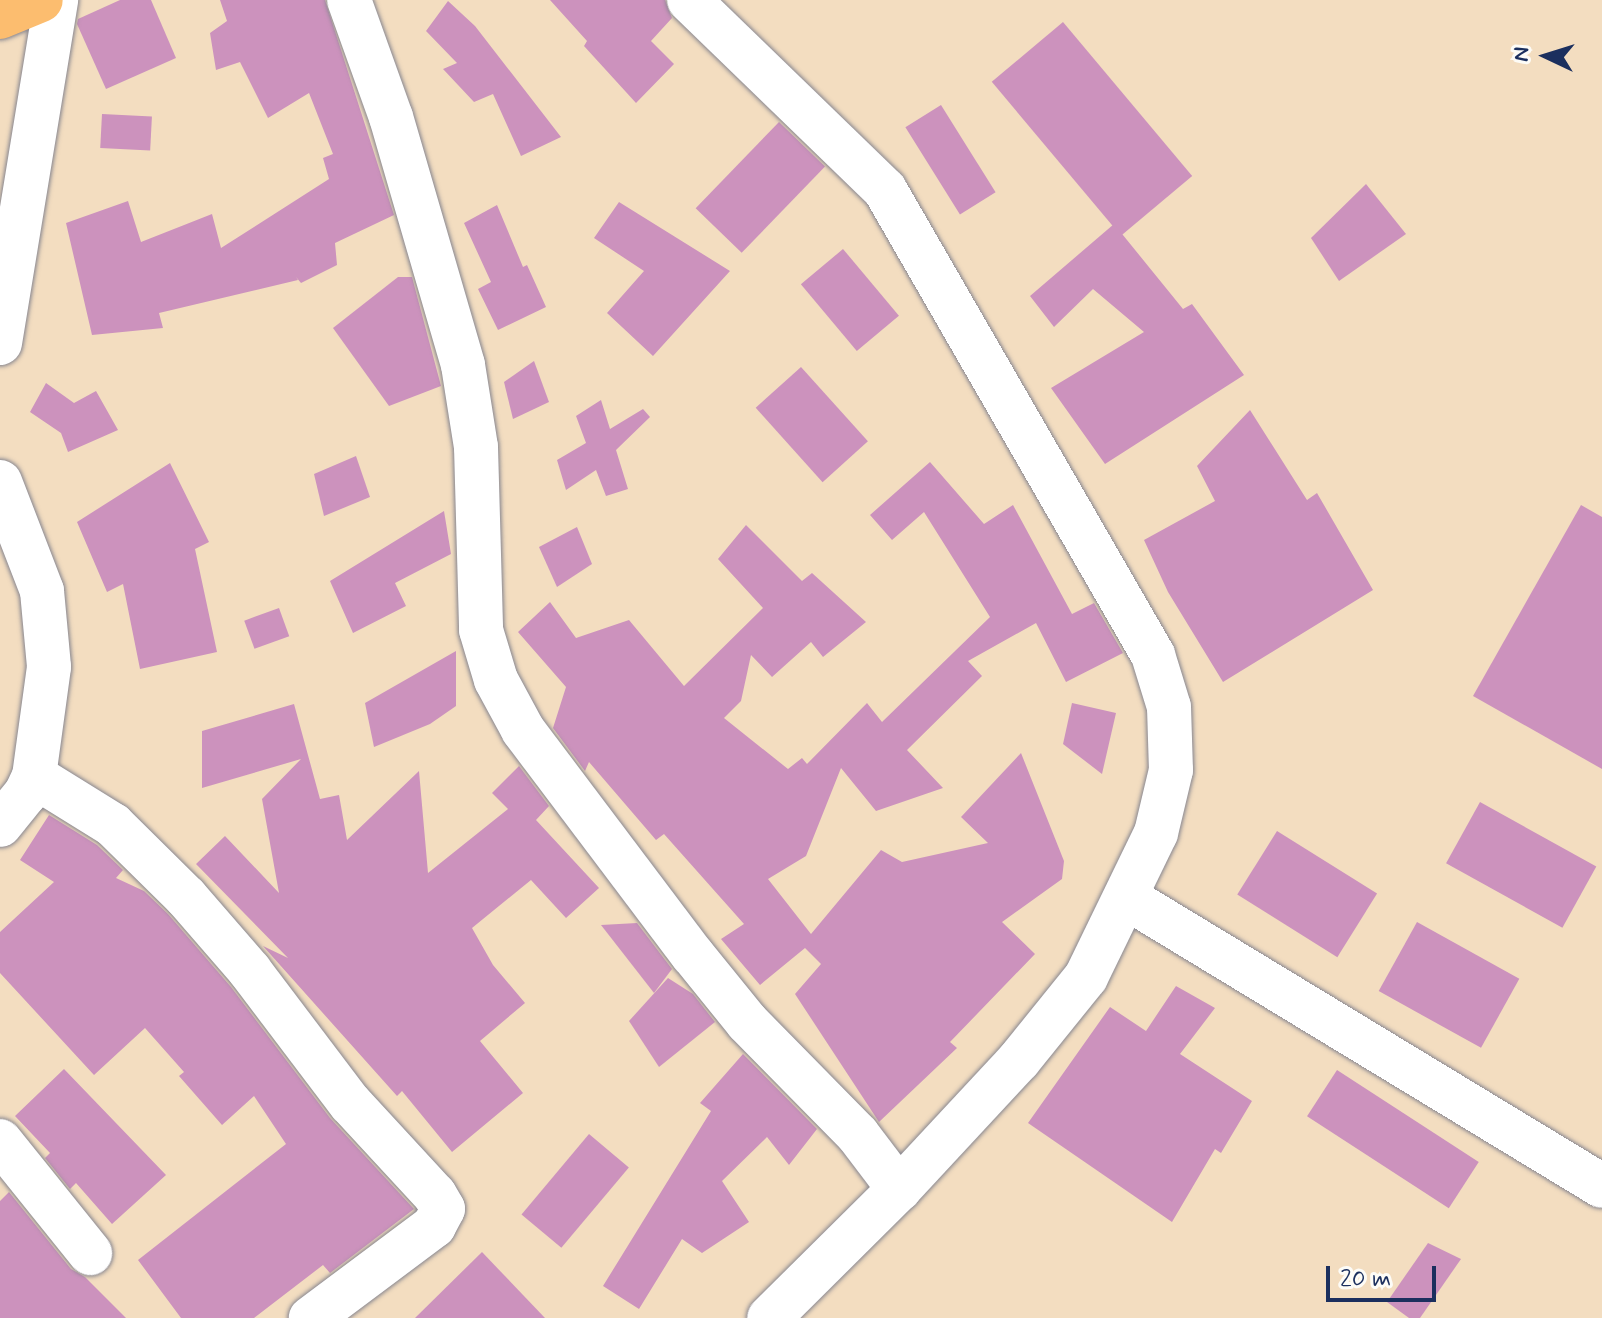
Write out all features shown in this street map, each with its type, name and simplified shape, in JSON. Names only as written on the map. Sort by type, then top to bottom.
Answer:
[{"type":"street","points":[[349,0],[391,117],[463,365],[476,447],[481,630],[496,680],[523,730],[701,965],[747,1022],[858,1135],[899,1189]]},
{"type":"street","points":[[689,0],[885,190],[1153,655],[1169,707],[1171,770],[1156,833],[1086,977],[1019,1060],[899,1189],[769,1318]]},
{"type":"street","points":[[0,343],[24,5]]},
{"type":"street","points":[[0,482],[42,591],[49,667],[34,776],[26,793],[0,825]]},
{"type":"street","points":[[34,776],[113,825],[186,897],[250,971],[350,1103],[435,1195],[443,1209],[434,1226],[311,1318]]},
{"type":"street","points":[[1127,898],[1602,1186]]},
{"type":"street","points":[[0,1141],[90,1253]]},
{"type":"building","points":[[120,0],[151,0],[176,58],[106,89],[77,24],[78,19]]},
{"type":"building","points":[[220,0],[325,0],[394,215],[335,243],[337,265],[301,283],[296,277],[298,280],[159,313],[163,328],[92,335],[66,223],[128,201],[141,242],[212,214],[221,248],[329,179],[323,158],[333,154],[309,93],[268,118],[240,62],[216,70],[210,33],[227,21]]},
{"type":"building","points":[[550,0],[665,0],[672,18],[651,41],[674,64],[636,103],[584,46],[587,41]]},
{"type":"building","points":[[448,1],[475,26],[561,137],[521,156],[493,94],[474,102],[443,69],[457,63],[426,31]]},
{"type":"building","points":[[1063,22],[1192,176],[1121,236],[992,82]]},
{"type":"building","points":[[941,105],[996,192],[960,215],[905,127]]},
{"type":"building","points":[[102,114],[152,117],[150,151],[100,148]]},
{"type":"building","points":[[779,122],[825,166],[742,253],[696,208]]},
{"type":"building","points":[[1366,184],[1406,234],[1339,281],[1311,238]]},
{"type":"building","points":[[619,202],[730,271],[653,356],[607,313],[644,271],[594,238]]},
{"type":"building","points":[[497,205],[523,267],[527,265],[546,307],[498,330],[478,289],[491,282],[464,223]]},
{"type":"building","points":[[1114,224],[1183,309],[1192,304],[1244,375],[1105,464],[1051,388],[1144,332],[1093,289],[1054,327],[1030,296]]},
{"type":"building","points":[[843,249],[899,316],[857,351],[801,284]]},
{"type":"building","points":[[398,277],[412,277],[441,386],[389,406],[333,328]]},
{"type":"building","points":[[534,361],[549,402],[513,419],[504,382]]},
{"type":"building","points":[[801,367],[868,441],[823,482],[756,408]]},
{"type":"building","points":[[46,383],[74,403],[96,391],[118,430],[68,452],[61,433],[30,412]]},
{"type":"building","points":[[601,400],[610,429],[643,409],[650,417],[616,450],[628,489],[606,496],[596,470],[566,490],[557,460],[586,443],[576,416]]},
{"type":"building","points":[[1250,410],[1307,500],[1317,493],[1373,590],[1223,682],[1168,592],[1144,540],[1215,501],[1197,466]]},
{"type":"building","points":[[356,456],[370,497],[324,516],[314,474]]},
{"type":"building","points":[[930,462],[984,524],[1013,505],[1072,614],[1094,603],[1123,653],[1066,682],[1036,623],[968,661],[982,676],[907,750],[943,788],[876,811],[841,768],[806,856],[768,879],[811,934],[881,850],[902,862],[988,843],[961,817],[1021,753],[1064,861],[1062,879],[1002,922],[1035,954],[950,1042],[957,1048],[879,1122],[795,994],[821,964],[805,948],[760,985],[721,939],[744,924],[664,834],[656,840],[589,762],[585,771],[553,728],[566,687],[518,632],[550,602],[576,638],[629,620],[684,686],[763,608],[718,559],[746,525],[802,581],[812,573],[866,622],[823,657],[811,642],[772,677],[751,655],[741,701],[724,718],[788,769],[802,758],[807,764],[867,703],[882,722],[990,617],[924,512],[892,540],[870,515]]},
{"type":"building","points":[[170,463],[209,542],[195,549],[217,652],[140,669],[123,584],[107,592],[77,522]]},
{"type":"building","points":[[1581,505],[1602,517],[1602,769],[1473,696]]},
{"type":"building","points":[[444,511],[451,554],[395,583],[406,606],[353,633],[330,581]]},
{"type":"building","points":[[577,527],[592,564],[557,587],[539,547]]},
{"type":"building","points":[[279,608],[289,636],[254,649],[244,621]]},
{"type":"building","points":[[456,651],[456,706],[430,724],[374,747],[365,703]]},
{"type":"building","points":[[1072,703],[1116,713],[1102,774],[1063,744]]},
{"type":"building","points":[[294,704],[320,799],[339,795],[347,840],[419,771],[428,873],[508,809],[492,793],[519,766],[549,806],[536,820],[599,888],[566,918],[531,880],[472,928],[493,965],[525,1003],[480,1041],[523,1093],[452,1152],[402,1091],[397,1096],[263,946],[288,958],[196,864],[225,836],[279,893],[262,799],[301,759],[202,788],[202,731]]},
{"type":"building","points":[[1480,802],[1596,866],[1562,928],[1446,863]]},
{"type":"building","points":[[49,815],[97,845],[123,870],[116,878],[144,891],[168,914],[231,987],[330,1118],[414,1209],[330,1273],[323,1265],[254,1318],[181,1318],[138,1260],[286,1144],[254,1096],[222,1125],[179,1076],[184,1072],[145,1028],[94,1075],[0,973],[0,932],[54,882],[20,860]]},
{"type":"building","points":[[1277,831],[1377,894],[1337,957],[1237,895]]},
{"type":"building","points":[[1417,922],[1519,979],[1481,1048],[1379,991]]},
{"type":"building","points":[[637,923],[672,969],[654,993],[601,925]]},
{"type":"building","points":[[668,978],[693,994],[715,1022],[659,1067],[629,1021]]},
{"type":"building","points":[[1176,986],[1215,1008],[1180,1054],[1252,1101],[1221,1153],[1215,1149],[1172,1222],[1028,1123],[1110,1007],[1146,1031]]},
{"type":"building","points":[[743,1054],[817,1129],[789,1165],[767,1137],[722,1181],[749,1222],[702,1253],[682,1239],[639,1309],[603,1286],[711,1111],[700,1103]]},
{"type":"building","points":[[64,1069],[166,1175],[112,1224],[76,1183],[70,1189],[45,1158],[50,1153],[15,1116]]},
{"type":"building","points":[[1337,1070],[1479,1162],[1449,1208],[1307,1116]]},
{"type":"building","points":[[589,1134],[629,1167],[561,1248],[522,1214]]},
{"type":"building","points":[[9,1192],[71,1269],[85,1277],[126,1318],[0,1318],[0,1201]]},
{"type":"building","points":[[1428,1243],[1461,1259],[1420,1318],[1409,1318],[1387,1302]]},
{"type":"building","points":[[482,1252],[545,1318],[415,1318]]}]
